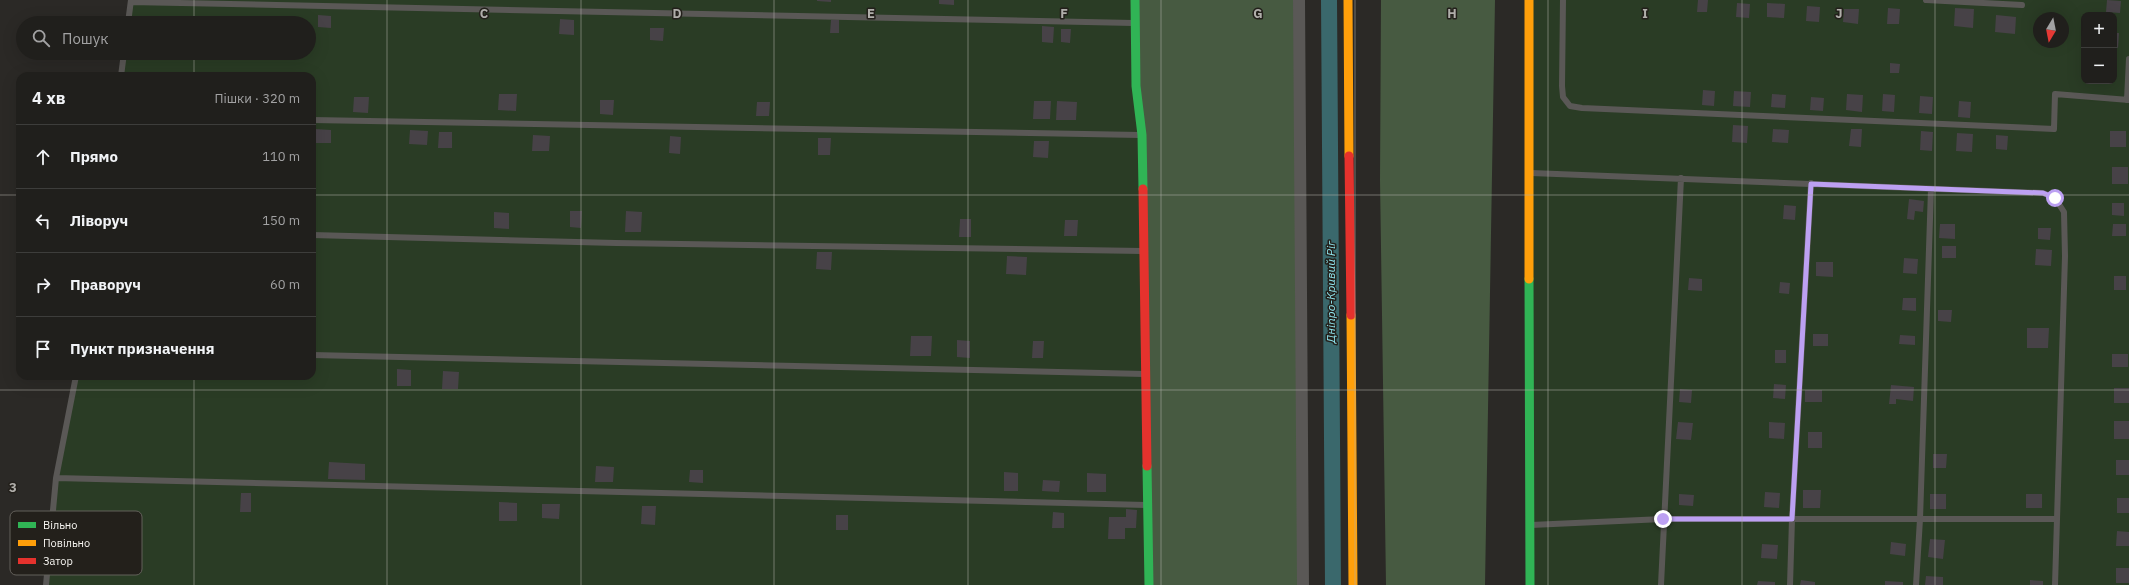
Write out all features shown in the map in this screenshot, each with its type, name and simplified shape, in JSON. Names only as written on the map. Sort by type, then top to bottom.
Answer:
[{"type":"street","points":[[1135,0],[1137,23],[1136,86],[1142,135],[1147,374],[1147,505],[1149,585]]},
{"type":"street","points":[[1299,0],[1303,585]]},
{"type":"street","points":[[1348,0],[1353,585]]},
{"type":"street","points":[[1529,0],[1528,173],[1530,585]]},
{"type":"lane","points":[[1563,0],[1563,98],[1570,106],[1576,107],[2054,129],[2055,94],[2128,100],[2129,59]]},
{"type":"lane","points":[[1926,0],[2022,5]]},
{"type":"lane","points":[[129,16],[131,1],[1137,23]]},
{"type":"lane","points":[[122,72],[123,60]]},
{"type":"lane","points":[[316,120],[1142,135]]},
{"type":"lane","points":[[1528,173],[2043,193],[2055,198],[2064,212],[2065,256],[2055,585]]},
{"type":"lane","points":[[1661,585],[1663,519],[1681,178]]},
{"type":"lane","points":[[1790,585],[1792,519],[1811,184]]},
{"type":"lane","points":[[1916,585],[1920,519],[1931,189]]},
{"type":"lane","points":[[316,235],[1144,251]]},
{"type":"lane","points":[[316,355],[1147,374]]},
{"type":"lane","points":[[53,511],[56,478],[75,380]]},
{"type":"lane","points":[[56,478],[1147,505]]},
{"type":"lane","points":[[1530,526],[1663,519],[2056,519]]},
{"type":"lane","points":[[46,585],[47,575]]},
{"type":"green space","points":[[131,0],[1135,0],[1149,585],[46,585],[47,575],[142,575],[142,511],[53,511],[56,478],[75,380],[316,380],[316,72],[122,72],[123,60],[316,60],[316,16],[129,16]]},
{"type":"green space","points":[[1135,0],[1299,0],[1303,585],[1149,585]]},
{"type":"green space","points":[[1381,0],[1495,0],[1485,585],[1386,585],[1380,180]]},
{"type":"green space","points":[[1529,0],[2129,0],[2129,585],[1530,585]]},
{"type":"building","points":[[831,0],[831,2],[817,1]]},
{"type":"building","points":[[939,0],[954,0],[954,5],[939,4]]},
{"type":"building","points":[[1698,0],[1708,0],[1707,12],[1697,12]]},
{"type":"building","points":[[2107,0],[2121,1],[2120,13],[2106,12]]},
{"type":"building","points":[[1737,3],[1750,4],[1749,18],[1736,17]]},
{"type":"building","points":[[1767,3],[1785,4],[1784,18],[1767,17]]},
{"type":"building","points":[[1807,6],[1820,7],[1819,22],[1806,21]]},
{"type":"building","points":[[1888,8],[1900,9],[1899,24],[1887,24]]},
{"type":"building","points":[[1955,8],[1974,9],[1973,28],[1954,26]]},
{"type":"building","points":[[1844,9],[1859,9],[1858,24],[1843,22]]},
{"type":"building","points":[[318,15],[331,16],[331,28],[318,27]]},
{"type":"building","points":[[1996,15],[2016,17],[2015,34],[1995,32]]},
{"type":"building","points":[[560,19],[574,20],[574,35],[559,34]]},
{"type":"building","points":[[831,20],[839,20],[839,33],[830,33]]},
{"type":"building","points":[[1042,26],[1054,27],[1053,43],[1042,42]]},
{"type":"building","points":[[650,28],[664,28],[663,41],[650,40]]},
{"type":"building","points":[[1061,29],[1071,29],[1070,43],[1061,42]]},
{"type":"building","points":[[2117,33],[2119,33],[2118,48]]},
{"type":"building","points":[[1890,63],[1900,64],[1899,73],[1890,73]]},
{"type":"building","points":[[1703,90],[1715,91],[1714,106],[1702,105]]},
{"type":"building","points":[[1734,91],[1751,92],[1750,107],[1733,106]]},
{"type":"building","points":[[499,94],[517,94],[516,111],[498,110]]},
{"type":"building","points":[[1772,94],[1786,95],[1785,108],[1771,107]]},
{"type":"building","points":[[1847,94],[1863,95],[1862,112],[1846,110]]},
{"type":"building","points":[[1883,94],[1895,95],[1894,112],[1882,111]]},
{"type":"building","points":[[1920,96],[1933,97],[1932,114],[1919,113]]},
{"type":"building","points":[[354,97],[369,97],[368,113],[353,112]]},
{"type":"building","points":[[1811,97],[1824,98],[1823,111],[1810,110]]},
{"type":"building","points":[[600,100],[614,100],[613,115],[600,114]]},
{"type":"building","points":[[1034,101],[1051,101],[1050,119],[1033,119]]},
{"type":"building","points":[[1057,101],[1077,102],[1076,120],[1056,120]]},
{"type":"building","points":[[1959,101],[1971,102],[1970,118],[1958,117]]},
{"type":"building","points":[[757,102],[770,102],[769,116],[756,116]]},
{"type":"building","points":[[1733,125],[1748,126],[1747,143],[1732,142]]},
{"type":"building","points":[[316,129],[331,130],[331,143],[316,143]]},
{"type":"building","points":[[1773,129],[1789,130],[1788,143],[1772,142]]},
{"type":"building","points":[[1851,129],[1862,129],[1861,147],[1849,146]]},
{"type":"building","points":[[410,130],[428,131],[427,145],[409,144]]},
{"type":"building","points":[[1921,131],[1933,132],[1932,151],[1920,150]]},
{"type":"building","points":[[2110,131],[2126,131],[2126,147],[2110,147]]},
{"type":"building","points":[[439,132],[452,132],[452,148],[438,148]]},
{"type":"building","points":[[1957,133],[1973,134],[1972,152],[1956,151]]},
{"type":"building","points":[[533,135],[550,136],[549,151],[532,151]]},
{"type":"building","points":[[1996,135],[2008,136],[2007,150],[1996,149]]},
{"type":"building","points":[[670,136],[681,137],[680,154],[669,153]]},
{"type":"building","points":[[818,138],[831,138],[830,155],[818,155]]},
{"type":"building","points":[[1034,141],[1049,141],[1048,158],[1033,157]]},
{"type":"building","points":[[2112,167],[2128,167],[2128,184],[2112,184]]},
{"type":"building","points":[[1909,199],[1924,201],[1923,212],[1915,211],[1914,220],[1907,219]]},
{"type":"building","points":[[2112,203],[2124,203],[2124,216],[2112,215]]},
{"type":"building","points":[[1784,205],[1796,206],[1795,220],[1783,219]]},
{"type":"building","points":[[570,211],[582,211],[581,228],[570,227]]},
{"type":"building","points":[[626,211],[642,212],[641,232],[625,232]]},
{"type":"building","points":[[494,212],[509,213],[509,229],[494,228]]},
{"type":"building","points":[[960,219],[971,219],[971,237],[959,237]]},
{"type":"building","points":[[1065,220],[1078,220],[1077,236],[1064,236]]},
{"type":"building","points":[[1940,224],[1955,224],[1955,239],[1939,238]]},
{"type":"building","points":[[2113,224],[2126,224],[2126,236],[2112,236]]},
{"type":"building","points":[[2038,228],[2051,228],[2050,240],[2038,239]]},
{"type":"building","points":[[1942,246],[1956,246],[1956,258],[1942,258]]},
{"type":"building","points":[[2036,249],[2052,250],[2051,266],[2035,265]]},
{"type":"building","points":[[817,252],[832,252],[831,270],[816,269]]},
{"type":"building","points":[[1007,256],[1027,257],[1026,275],[1006,274]]},
{"type":"building","points":[[1904,258],[1918,259],[1917,274],[1903,273]]},
{"type":"building","points":[[1816,262],[1833,262],[1833,277],[1816,276]]},
{"type":"building","points":[[2114,276],[2126,276],[2126,290],[2114,290]]},
{"type":"building","points":[[1689,278],[1702,279],[1702,291],[1688,290]]},
{"type":"building","points":[[1780,282],[1790,283],[1789,294],[1779,293]]},
{"type":"building","points":[[1903,298],[1916,298],[1916,311],[1902,310]]},
{"type":"building","points":[[1938,310],[1952,310],[1951,322],[1938,321]]},
{"type":"building","points":[[2027,328],[2049,328],[2048,348],[2027,348]]},
{"type":"building","points":[[1813,334],[1828,334],[1828,346],[1813,346]]},
{"type":"building","points":[[1900,335],[1915,336],[1915,345],[1899,344]]},
{"type":"building","points":[[911,336],[932,336],[931,356],[910,356]]},
{"type":"building","points":[[957,340],[970,341],[970,358],[957,357]]},
{"type":"building","points":[[1033,341],[1044,341],[1043,358],[1032,358]]},
{"type":"building","points":[[1775,350],[1786,350],[1786,363],[1775,363]]},
{"type":"building","points":[[2112,354],[2128,354],[2128,367],[2112,367]]},
{"type":"building","points":[[397,369],[411,370],[411,386],[397,386]]},
{"type":"building","points":[[443,371],[459,372],[458,389],[442,389]]},
{"type":"building","points":[[1774,384],[1786,385],[1785,399],[1773,398]]},
{"type":"building","points":[[1891,385],[1914,387],[1913,401],[1896,399],[1896,404],[1889,404]]},
{"type":"building","points":[[2114,388],[2129,388],[2129,403],[2114,403]]},
{"type":"building","points":[[1680,389],[1692,390],[1691,403],[1679,402]]},
{"type":"building","points":[[1805,390],[1822,390],[1822,402],[1805,402]]},
{"type":"building","points":[[2114,421],[2129,421],[2129,439],[2114,439]]},
{"type":"building","points":[[1678,422],[1693,423],[1691,440],[1676,439]]},
{"type":"building","points":[[1769,422],[1785,423],[1784,439],[1769,438]]},
{"type":"building","points":[[1808,432],[1822,432],[1822,448],[1808,448]]},
{"type":"building","points":[[1933,454],[1947,454],[1946,468],[1933,468]]},
{"type":"building","points":[[2116,460],[2129,460],[2129,475],[2116,475]]},
{"type":"building","points":[[329,462],[365,464],[365,480],[328,479]]},
{"type":"building","points":[[596,466],[614,467],[613,482],[595,482]]},
{"type":"building","points":[[690,470],[703,470],[703,483],[689,482]]},
{"type":"building","points":[[1004,472],[1018,473],[1018,491],[1004,491]]},
{"type":"building","points":[[1087,473],[1106,474],[1106,492],[1087,492]]},
{"type":"building","points":[[1043,480],[1060,481],[1059,492],[1042,491]]},
{"type":"building","points":[[1803,490],[1821,490],[1820,508],[1803,508]]},
{"type":"building","points":[[1765,492],[1780,493],[1779,508],[1764,507]]},
{"type":"building","points":[[241,493],[251,493],[251,512],[240,512]]},
{"type":"building","points":[[1679,494],[1694,495],[1693,506],[1679,505]]},
{"type":"building","points":[[1930,494],[1946,494],[1946,509],[1930,509]]},
{"type":"building","points":[[2026,494],[2042,494],[2042,508],[2026,508]]},
{"type":"building","points":[[2117,498],[2129,498],[2129,513],[2117,513]]},
{"type":"building","points":[[499,502],[517,503],[517,521],[499,521]]},
{"type":"building","points":[[542,504],[560,504],[559,519],[542,518]]},
{"type":"building","points":[[642,506],[656,506],[655,525],[641,524]]},
{"type":"building","points":[[1126,509],[1137,510],[1136,528],[1125,528],[1125,539],[1108,539],[1109,517],[1126,517]]},
{"type":"building","points":[[1053,512],[1064,513],[1064,528],[1052,528]]},
{"type":"building","points":[[836,515],[848,515],[848,530],[836,530]]},
{"type":"building","points":[[2117,531],[2129,532],[2129,546],[2116,546]]},
{"type":"building","points":[[1930,539],[1945,540],[1943,559],[1928,557]]},
{"type":"building","points":[[1891,542],[1906,544],[1905,556],[1890,554]]},
{"type":"building","points":[[1762,544],[1778,545],[1777,559],[1761,558]]},
{"type":"building","points":[[2116,568],[2129,568],[2129,583],[2116,583]]},
{"type":"building","points":[[1926,576],[1943,577],[1943,585],[1925,585]]},
{"type":"building","points":[[1801,580],[1815,582],[1815,585],[1800,585]]},
{"type":"building","points":[[2030,580],[2043,581],[2043,585],[2030,585]]},
{"type":"building","points":[[1758,581],[1775,582],[1775,585],[1757,585]]},
{"type":"building","points":[[1885,581],[1903,582],[1903,585],[1885,585]]},
{"type":"waterway","name":"Дніпро-Кривий Ріг","points":[[1329,0],[1333,585]]},
{"type":"traffic: fast","points":[[1135,0],[1136,86],[1142,135],[1143,189]]},
{"type":"traffic: fast","points":[[1529,279],[1530,585]]},
{"type":"traffic: fast","points":[[1147,466],[1149,585]]},
{"type":"traffic: slow","points":[[1348,0],[1349,156]]},
{"type":"traffic: slow","points":[[1529,0],[1529,279]]},
{"type":"traffic: slow","points":[[1351,315],[1353,585]]},
{"type":"traffic: jam","points":[[1349,156],[1351,315]]},
{"type":"traffic: jam","points":[[1143,189],[1147,466]]},
{"type":"route","points":[[1663,519],[1792,519],[1811,184],[2043,193],[2055,198]]}]
